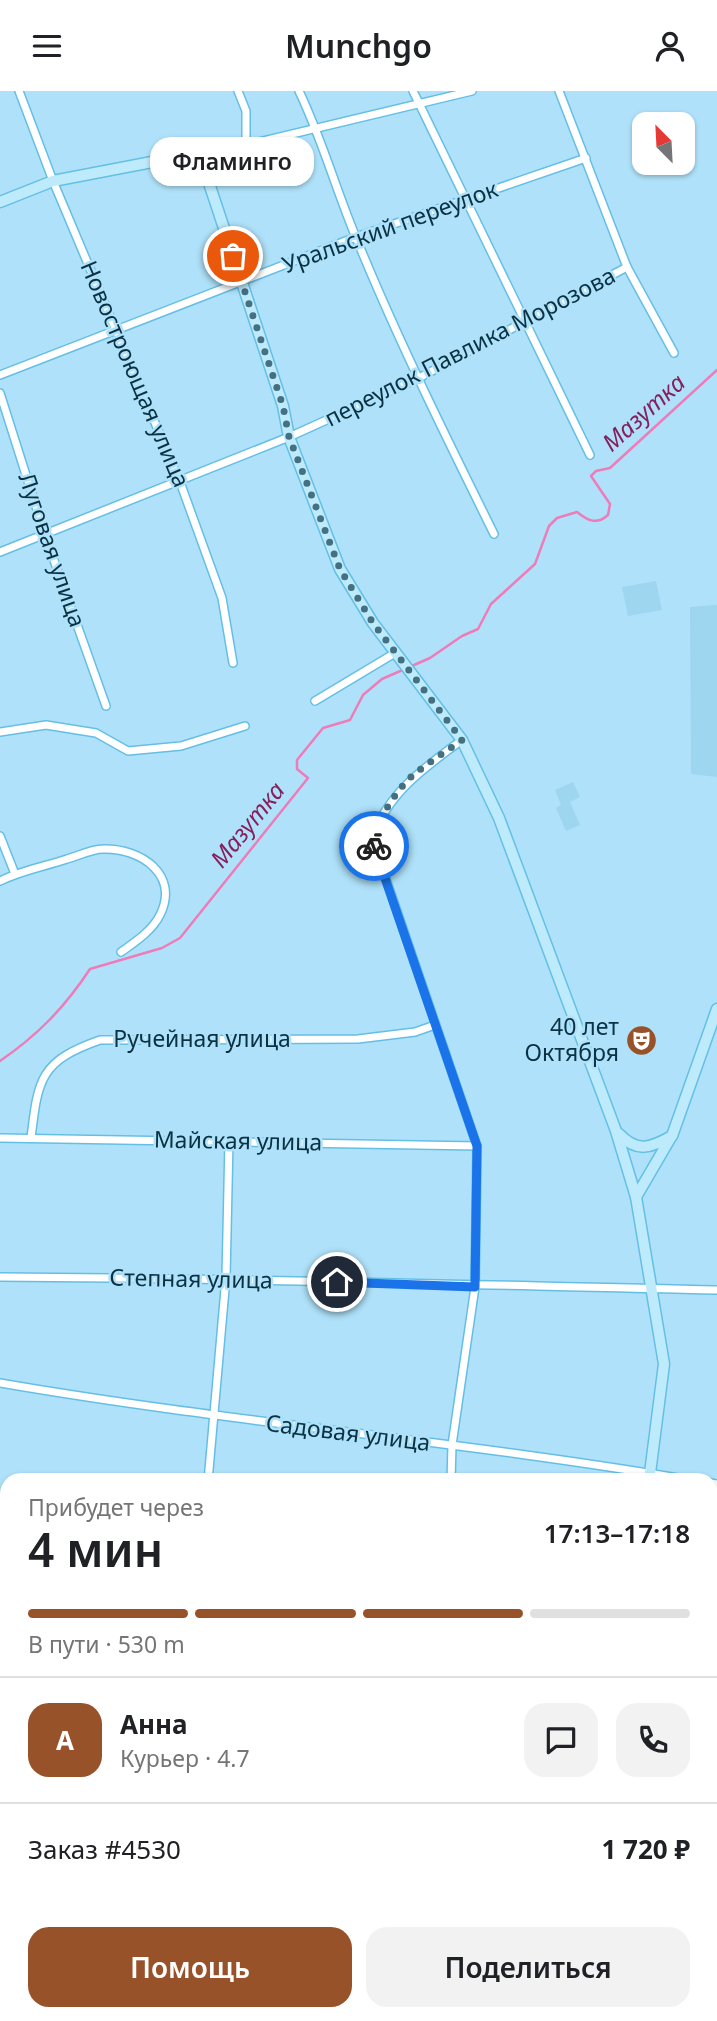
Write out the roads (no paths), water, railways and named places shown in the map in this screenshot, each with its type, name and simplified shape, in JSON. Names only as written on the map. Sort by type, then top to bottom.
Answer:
[{"type":"street","name":"Новостроющая улица","points":[[19,91],[53,181],[180,482],[222,598],[233,663]]},
{"type":"street","points":[[238,91],[246,111],[246,145]]},
{"type":"street","points":[[299,91],[317,129],[356,237],[417,379],[494,534]]},
{"type":"street","points":[[414,91],[590,455]]},
{"type":"street","points":[[0,202],[53,181],[246,145],[472,91]]},
{"type":"street","points":[[559,91],[627,267],[674,353]]},
{"type":"street","points":[[199,153],[283,406],[289,437],[340,569],[395,653],[462,740],[499,818],[616,1131],[636,1196],[664,1364],[650,1473]]},
{"type":"street","name":"Уральский переулок","points":[[0,375],[356,237],[586,157]]},
{"type":"street","name":"переулок Павлика Морозова","points":[[0,552],[289,437],[417,379],[627,267]]},
{"type":"street","name":"Луговая улица","points":[[0,393],[45,535],[106,706]]},
{"type":"street","points":[[314,701],[395,653]]},
{"type":"street","points":[[0,732],[46,725],[96,733],[128,751],[181,746],[245,726]]},
{"type":"street","points":[[451,1473],[452,1445],[475,1287],[477,1146],[372,838],[376,826],[410,778],[462,740]]},
{"type":"street","points":[[0,836],[15,874]]},
{"type":"street","points":[[0,881],[103,848],[141,857],[163,876],[166,902],[150,929],[121,952]]},
{"type":"street","points":[[636,1196],[672,1136],[717,1009]]},
{"type":"street","name":"Ручейная улица","points":[[32,1138],[36,1101],[44,1074],[77,1048],[100,1040],[358,1039],[415,1032],[435,1025]]},
{"type":"street","points":[[616,1131],[633,1146],[645,1149],[672,1136]]},
{"type":"street","name":"Майская улица","points":[[0,1138],[477,1146]]},
{"type":"street","points":[[209,1473],[216,1417],[226,1278],[229,1141]]},
{"type":"street","name":"Степная улица","points":[[0,1277],[226,1278],[475,1287],[717,1290]]},
{"type":"street","name":"Садовая улица","points":[[0,1383],[216,1417],[452,1445],[625,1473]]},
{"type":"waterway","name":"Мазутка","points":[[0,1061],[50,1019],[90,969],[162,948],[180,938],[308,778],[297,769],[297,760],[323,728],[350,720],[363,695],[382,679],[430,658],[462,636],[478,629],[491,604],[535,564],[549,526],[557,518],[577,512],[596,521],[608,515],[610,504],[591,476],[596,471],[610,468],[717,370]]},
{"type":"place","name":"Фламинго","points":[[233,256]]},
{"type":"place","name":"40 лет Октября","points":[[642,1040]]}]
